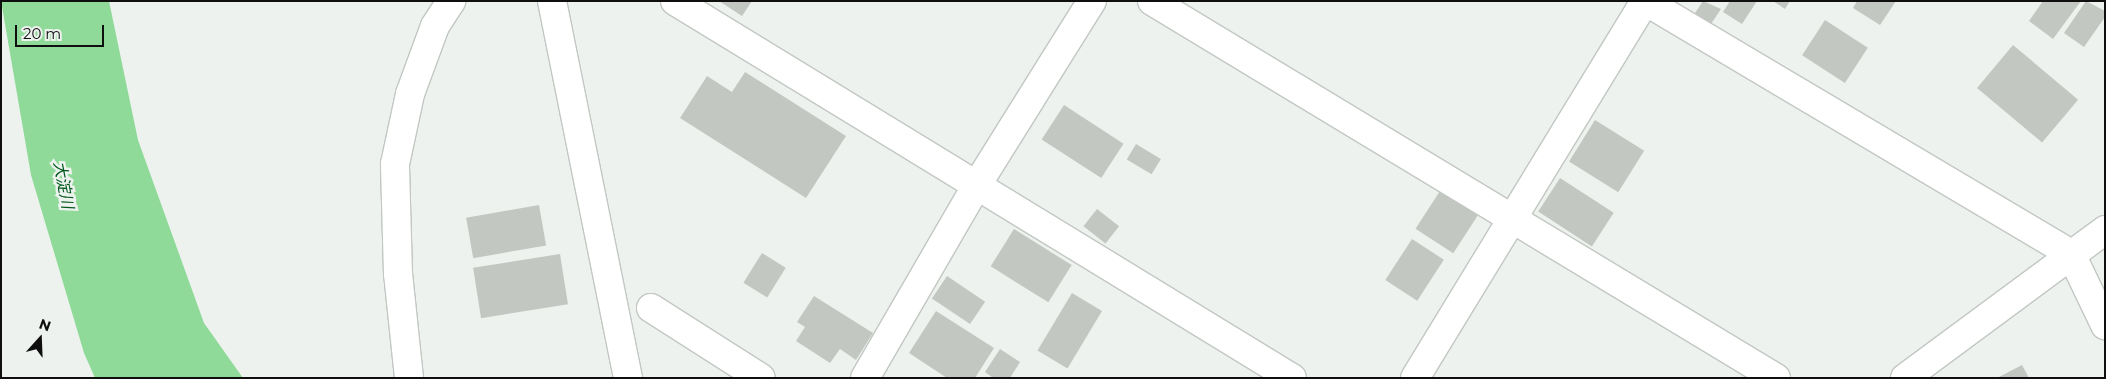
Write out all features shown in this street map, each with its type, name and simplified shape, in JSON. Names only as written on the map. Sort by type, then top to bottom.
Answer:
[{"type":"street","points":[[408,378],[398,274],[395,164],[410,94],[435,26],[451,1]]},
{"type":"street","points":[[552,1],[628,378]]},
{"type":"street","points":[[675,1],[975,188],[1292,378]]},
{"type":"street","points":[[865,378],[975,188],[1092,1]]},
{"type":"street","points":[[1152,1],[1776,378]]},
{"type":"street","points":[[1415,378],[1645,1],[2071,254],[2105,324]]},
{"type":"street","points":[[1905,378],[2105,230]]},
{"type":"street","points":[[651,308],[762,378]]},
{"type":"water","name":"大淀川","points":[[1,1],[109,1],[138,140],[204,323],[243,378],[95,378],[84,353],[31,175]]},
{"type":"building","points":[[719,1],[752,1],[742,16]]},
{"type":"building","points":[[1703,1],[1721,9],[1711,24],[1695,13]]},
{"type":"building","points":[[1730,1],[1757,1],[1742,24],[1723,12]]},
{"type":"building","points":[[1773,1],[1790,1],[1785,9]]},
{"type":"building","points":[[1857,1],[1896,1],[1880,25],[1853,8]]},
{"type":"building","points":[[2043,1],[2081,1],[2053,39],[2029,21]]},
{"type":"building","points":[[2086,1],[2105,11],[2105,17],[2084,47],[2064,33]]},
{"type":"building","points":[[1825,20],[1868,48],[1845,83],[1802,55]]},
{"type":"building","points":[[2013,45],[2078,100],[2042,143],[1977,88]]},
{"type":"building","points":[[745,72],[846,136],[806,198],[680,118],[707,76],[732,92]]},
{"type":"building","points":[[1064,105],[1124,144],[1101,178],[1042,139]]},
{"type":"building","points":[[1595,120],[1644,151],[1618,192],[1569,162]]},
{"type":"building","points":[[1136,144],[1161,159],[1152,174],[1127,159]]},
{"type":"building","points":[[1560,178],[1614,213],[1592,246],[1538,212]]},
{"type":"building","points":[[1440,191],[1478,216],[1453,253],[1415,229]]},
{"type":"building","points":[[539,205],[546,245],[473,258],[466,218]]},
{"type":"building","points":[[1097,209],[1119,226],[1106,244],[1083,226]]},
{"type":"building","points":[[1014,229],[1072,265],[1048,302],[991,266]]},
{"type":"building","points":[[1412,239],[1444,260],[1417,301],[1385,280]]},
{"type":"building","points":[[762,253],[786,268],[767,298],[743,283]]},
{"type":"building","points":[[560,254],[568,304],[481,318],[473,268]]},
{"type":"building","points":[[947,276],[985,302],[970,324],[932,298]]},
{"type":"building","points":[[1072,293],[1102,311],[1067,368],[1037,350]]},
{"type":"building","points":[[814,296],[873,333],[856,360],[840,349],[830,363],[796,341],[805,327],[797,322]]},
{"type":"building","points":[[936,311],[994,348],[975,378],[947,378],[909,353]]},
{"type":"building","points":[[1000,349],[1020,362],[1010,378],[993,378],[985,372]]},
{"type":"building","points":[[2022,365],[2029,378],[1997,378]]}]
